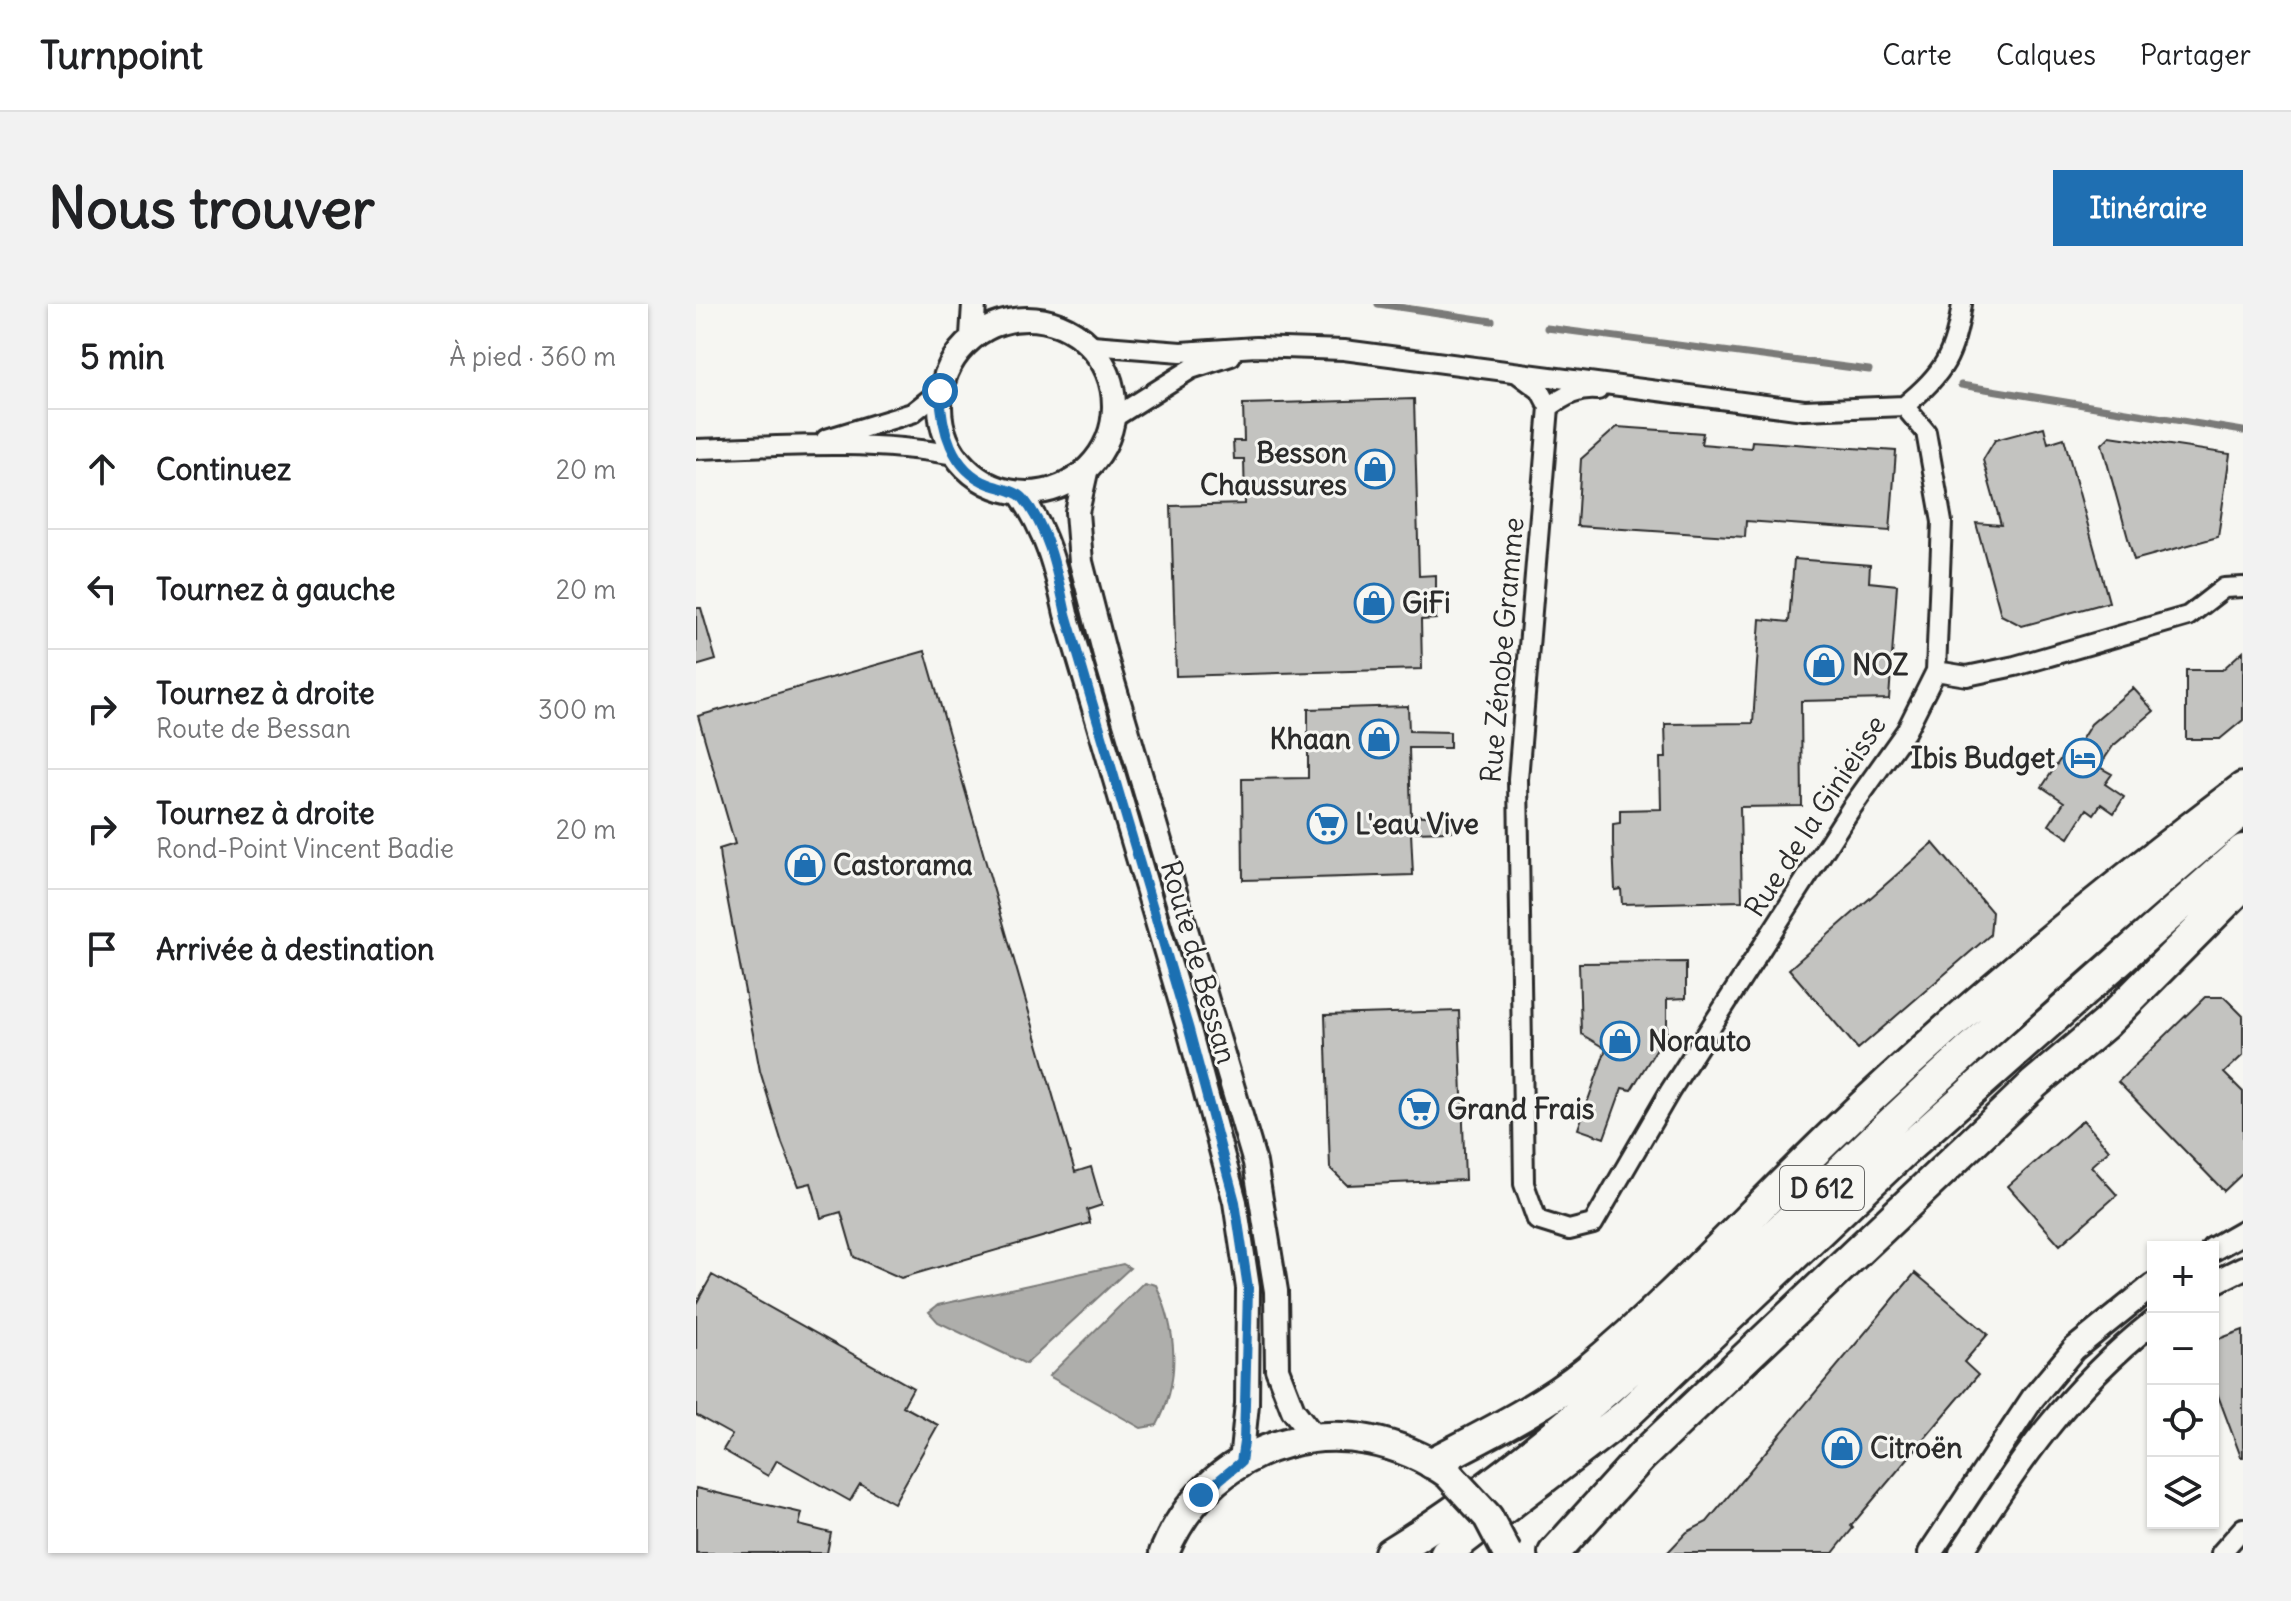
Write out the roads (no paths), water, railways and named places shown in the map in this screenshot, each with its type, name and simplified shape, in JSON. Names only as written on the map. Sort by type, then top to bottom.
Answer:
[{"type":"highway","name":"D 612","points":[[1441,1470],[1587,1371],[1709,1258],[1833,1134],[1982,998],[2109,889],[2243,788]]},
{"type":"highway","name":"D 612","points":[[1390,1553],[1530,1454],[1564,1425],[1687,1317],[2006,1013],[2243,810]]},
{"type":"highway","name":"D 612","points":[[1446,1553],[1626,1415],[1902,1153],[2243,850]]},
{"type":"highway","name":"D 612","points":[[1554,1553],[1642,1456],[2034,1084],[2105,1024],[2243,885]]},
{"type":"highway","points":[[1482,1553],[1642,1423],[1902,1153]]},
{"type":"main road","points":[[1164,1553],[1184,1515],[1201,1495],[1241,1462],[1264,1450],[1314,1437],[1375,1441],[1441,1470],[1488,1517],[1507,1553]]},
{"type":"street","points":[[972,336],[974,304]]},
{"type":"street","points":[[1092,345],[1181,352],[1256,347],[1344,350],[1813,410],[1904,406],[1930,385],[1956,344],[1962,304]]},
{"type":"street","points":[[1032,311],[1072,329],[1092,345],[1112,381],[1115,417],[1103,452],[1086,472],[1047,492],[1020,494],[982,482],[954,455],[941,426],[940,391],[950,362],[972,336],[998,322],[1032,311]]},
{"type":"street","points":[[1115,417],[1191,369],[1256,347]]},
{"type":"street","points":[[1515,372],[1540,390],[1549,407],[1566,396],[1586,389],[1670,400],[1716,399]]},
{"type":"street","points":[[808,445],[912,413],[940,391]]},
{"type":"street","name":"Rue de la Ginieisse","points":[[1593,1224],[1670,1091],[1842,822],[1906,731],[1936,671],[1942,522],[1926,432],[1904,406]]},
{"type":"street","name":"Rue Zénobe Gramme","points":[[1549,407],[1518,779],[1524,1184],[1537,1220],[1569,1230],[1593,1224]]},
{"type":"street","points":[[696,449],[808,445],[919,448],[954,455]]},
{"type":"street","name":"Route de Bessan","points":[[1086,472],[1077,512],[1081,562],[1105,655],[1255,1163],[1276,1291],[1277,1369],[1293,1410],[1314,1437]]},
{"type":"street","name":"Route de Bessan","points":[[1020,494],[1039,521],[1052,550],[1066,614],[1189,1030],[1235,1202],[1248,1288],[1247,1404],[1241,1462]]},
{"type":"street","points":[[1936,671],[1967,676],[2044,658],[2188,616],[2234,587]]},
{"type":"street","points":[[2219,1246],[2243,1232]]},
{"type":"street","points":[[2219,1280],[2243,1268]]},
{"type":"street","points":[[1930,1553],[2033,1398],[2074,1349],[2147,1290]]},
{"type":"street","points":[[1961,1553],[2052,1418],[2108,1358],[2147,1327]]},
{"type":"street","points":[[2221,1553],[2243,1528]]},
{"type":"waterway","points":[[1378,304],[1492,321]]},
{"type":"waterway","points":[[1547,328],[1869,370]]},
{"type":"waterway","points":[[1961,385],[2243,431]]},
{"type":"place","name":"Besson Chaussures","points":[[1375,469]]},
{"type":"place","name":"GiFi","points":[[1374,603]]},
{"type":"place","name":"NOZ","points":[[1824,665]]},
{"type":"place","name":"Khaan","points":[[1379,739]]},
{"type":"place","name":"Ibis Budget","points":[[2083,758]]},
{"type":"place","name":"L'eau Vive","points":[[1327,824]]},
{"type":"place","name":"Castorama","points":[[805,865]]},
{"type":"place","name":"Norauto","points":[[1620,1041]]},
{"type":"place","name":"Grand Frais","points":[[1419,1109]]},
{"type":"place","name":"Citroën","points":[[1842,1448]]}]
